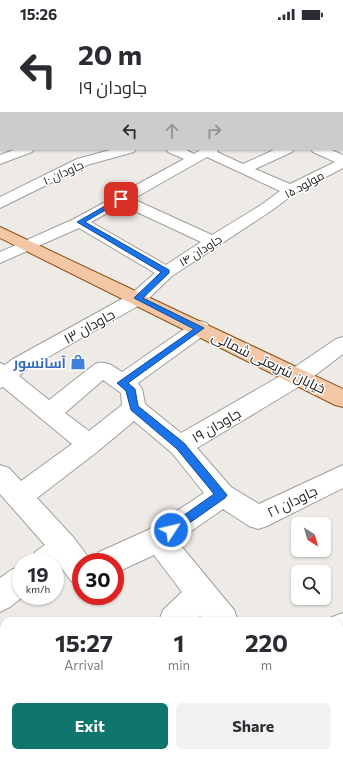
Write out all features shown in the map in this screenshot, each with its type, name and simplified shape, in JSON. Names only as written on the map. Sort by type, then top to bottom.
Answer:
[{"type":"main road","name":"خیابان شریعتی شمالی","points":[[0,232],[200,328],[343,399]]},
{"type":"street","points":[[0,160],[25,150]]},
{"type":"street","name":"جاودان ۱۰","points":[[0,203],[82,162],[125,150]]},
{"type":"street","points":[[181,150],[204,153],[290,190]]},
{"type":"street","points":[[243,169],[285,150]]},
{"type":"street","points":[[320,150],[343,160]]},
{"type":"street","points":[[0,258],[80,222],[204,153]]},
{"type":"street","name":"مولود ۱۵","points":[[266,208],[290,190],[343,163]]},
{"type":"street","points":[[121,199],[213,242]]},
{"type":"street","name":"جاودان ۱۴","points":[[138,298],[166,272],[266,208]]},
{"type":"street","points":[[80,222],[166,272]]},
{"type":"street","name":"جاودان ۱۳","points":[[2,376],[20,364],[138,298]]},
{"type":"street","points":[[122,383],[200,328]]},
{"type":"street","name":"جاودان ۱۹","points":[[222,495],[180,446],[297,377],[343,344]]},
{"type":"street","points":[[51,412],[102,369],[131,389],[134,408],[180,446]]},
{"type":"street","points":[[2,376],[51,412],[89,445]]},
{"type":"street","points":[[19,497],[89,445],[134,408]]},
{"type":"street","points":[[0,476],[19,497],[53,553]]},
{"type":"street","name":"جاودان ۲۱","points":[[222,495],[258,518],[343,476]]},
{"type":"street","points":[[124,555],[158,539],[222,495]]},
{"type":"street","points":[[158,539],[220,617]]},
{"type":"street","points":[[0,597],[12,587]]},
{"type":"street","points":[[178,617],[202,594]]},
{"type":"place","name":"آسانسور","points":[[78,362]]},
{"type":"route","points":[[121,199],[80,222],[166,272],[138,298],[200,328],[122,383],[131,389],[134,408],[180,446],[222,495],[171,530]]}]
